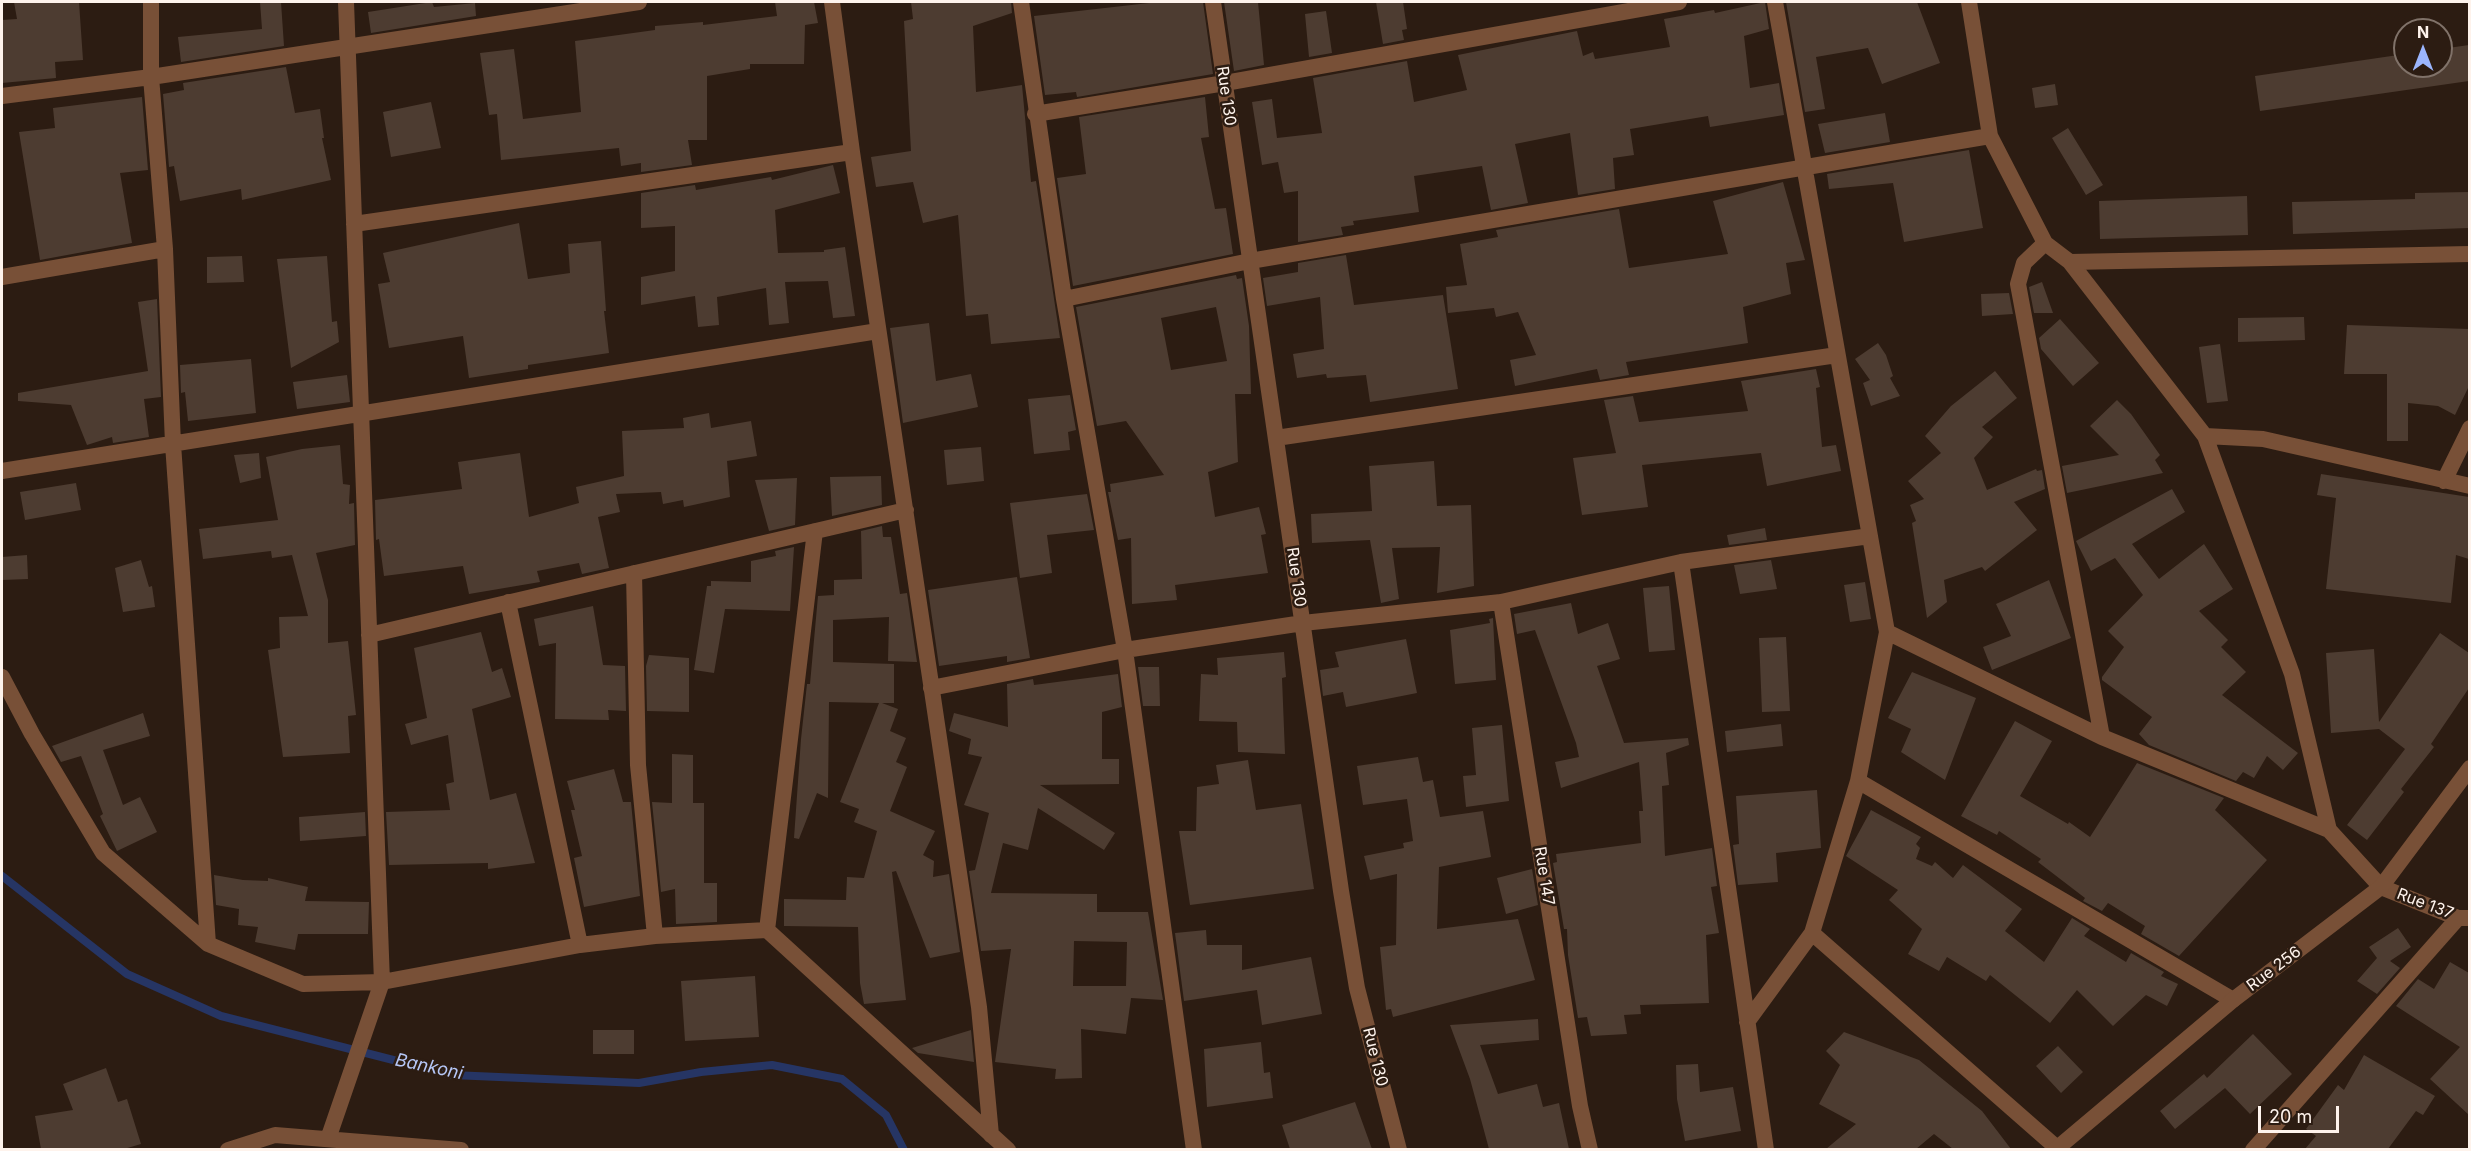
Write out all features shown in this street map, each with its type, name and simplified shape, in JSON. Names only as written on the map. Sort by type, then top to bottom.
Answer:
[{"type":"street","points":[[152,2],[151,77],[165,249],[173,444],[208,944]]},
{"type":"street","points":[[328,1138],[382,982],[346,2]]},
{"type":"street","points":[[2,96],[151,77],[639,2]]},
{"type":"street","points":[[832,2],[878,331],[979,1007],[991,1136]]},
{"type":"street","points":[[1021,2],[1035,114],[1064,299],[1125,650],[1194,1149]]},
{"type":"street","name":"Rue 130","points":[[1213,2],[1357,988],[1399,1149]]},
{"type":"street","points":[[1035,114],[1225,83],[1679,2]]},
{"type":"street","points":[[1747,1022],[1812,933],[1858,781],[1887,632],[1775,2]]},
{"type":"street","points":[[1969,2],[1990,136],[2045,243],[2070,262],[2205,436],[2292,674],[2329,830]]},
{"type":"street","points":[[1064,299],[1250,261],[1990,136]]},
{"type":"street","points":[[354,224],[852,152]]},
{"type":"street","points":[[2045,243],[2024,263],[2018,284],[2102,737]]},
{"type":"street","points":[[2,277],[165,249]]},
{"type":"street","points":[[2070,262],[2469,254]]},
{"type":"street","points":[[2,471],[878,331]]},
{"type":"street","points":[[1276,438],[1837,355]]},
{"type":"street","points":[[2444,481],[2469,428]]},
{"type":"street","points":[[2205,436],[2263,439],[2469,486]]},
{"type":"street","points":[[369,635],[906,510]]},
{"type":"street","points":[[767,930],[815,531]]},
{"type":"street","points":[[931,688],[1125,650],[1303,623],[1501,602],[1681,562],[1870,536]]},
{"type":"street","points":[[1681,562],[1766,1149]]},
{"type":"street","points":[[634,573],[638,765],[655,936]]},
{"type":"street","points":[[508,602],[580,945]]},
{"type":"street","name":"Rue 147","points":[[1501,602],[1579,1094],[1590,1149]]},
{"type":"street","points":[[1887,632],[2102,737],[2329,830],[2381,887]]},
{"type":"street","points":[[2,677],[32,734],[104,854],[208,944],[303,984],[382,982],[580,945],[655,936],[767,930],[991,1136],[1008,1149]]},
{"type":"street","name":"Rue 256","points":[[2056,1149],[2233,1000],[2381,887],[2469,768]]},
{"type":"street","points":[[1858,781],[2233,1000]]},
{"type":"street","name":"Rue 137","points":[[2381,887],[2464,918]]},
{"type":"street","points":[[2253,1149],[2464,918]]},
{"type":"street","points":[[1812,933],[2056,1149]]},
{"type":"street","points":[[228,1149],[328,1138],[461,1149]]},
{"type":"building","points":[[14,2],[79,2],[83,60],[55,62],[56,78],[2,83],[2,20],[17,19]]},
{"type":"building","points":[[260,2],[281,2],[284,46],[181,62],[178,37],[262,29]]},
{"type":"building","points":[[432,2],[434,7],[475,3],[476,16],[371,33],[368,12]]},
{"type":"building","points":[[775,2],[814,2],[818,23],[805,25],[804,64],[750,64],[750,69],[707,76],[707,140],[688,140],[692,165],[641,172],[641,163],[621,166],[619,148],[501,160],[497,114],[489,115],[480,53],[514,49],[523,119],[581,112],[575,41],[655,30],[655,26],[703,22],[703,25],[777,16]]},
{"type":"building","points":[[911,2],[1011,2],[1012,13],[973,26],[976,92],[1022,85],[1031,182],[1036,181],[1060,338],[991,344],[988,314],[966,316],[958,215],[923,223],[913,182],[876,187],[871,157],[911,151],[904,21],[913,19]]},
{"type":"building","points":[[1158,2],[1203,2],[1213,74],[1077,97],[1076,92],[1045,95],[1034,16]]},
{"type":"building","points":[[1224,2],[1258,2],[1264,65],[1234,71]]},
{"type":"building","points":[[1376,2],[1403,2],[1407,29],[1402,30],[1404,40],[1383,44]]},
{"type":"building","points":[[1765,2],[1769,29],[1744,36],[1750,88],[1779,83],[1784,115],[1710,127],[1708,116],[1630,129],[1634,155],[1613,158],[1615,189],[1578,195],[1570,133],[1515,144],[1528,203],[1491,210],[1482,166],[1414,176],[1419,212],[1353,221],[1354,225],[1341,227],[1343,235],[1298,242],[1298,191],[1284,193],[1278,162],[1262,165],[1252,102],[1272,99],[1277,138],[1322,133],[1313,78],[1407,61],[1414,102],[1467,90],[1458,55],[1577,31],[1583,56],[1593,52],[1595,59],[1670,47],[1664,19],[1714,10],[1715,13]]},
{"type":"building","points":[[1786,2],[1917,2],[1940,63],[1882,84],[1868,48],[1816,57],[1825,109],[1805,112]]},
{"type":"building","points":[[1326,11],[1332,53],[1309,57],[1305,14]]},
{"type":"building","points":[[2469,45],[2469,81],[2260,111],[2255,76],[2393,56],[2393,78],[2453,78],[2453,47]]},
{"type":"building","points":[[286,67],[295,113],[320,109],[324,138],[322,138],[331,180],[242,200],[241,189],[180,201],[174,166],[169,167],[163,94],[184,90],[183,83]]},
{"type":"building","points":[[2055,84],[2058,105],[2035,108],[2032,88]]},
{"type":"building","points":[[142,97],[148,170],[120,173],[132,243],[40,260],[19,132],[55,128],[53,108]]},
{"type":"building","points":[[1205,97],[1209,137],[1201,138],[1215,209],[1226,208],[1233,254],[1073,286],[1057,178],[1086,174],[1079,117]]},
{"type":"building","points":[[431,102],[441,148],[391,157],[383,112]]},
{"type":"building","points":[[1885,113],[1890,142],[1825,153],[1818,124]]},
{"type":"building","points":[[2068,128],[2103,185],[2086,195],[2052,138]]},
{"type":"building","points":[[1969,150],[1983,228],[1904,242],[1893,183],[1829,189],[1827,174]]},
{"type":"building","points":[[833,165],[840,193],[775,210],[778,253],[824,252],[824,250],[845,247],[855,316],[833,318],[828,281],[785,282],[789,323],[769,325],[766,288],[717,297],[719,325],[698,327],[695,296],[641,305],[641,277],[675,271],[675,226],[641,228],[641,193],[695,185],[696,190],[771,177],[772,180]]},
{"type":"building","points":[[1783,182],[1805,260],[1786,263],[1791,294],[1743,307],[1748,343],[1626,362],[1629,375],[1600,380],[1597,369],[1515,386],[1510,360],[1536,355],[1518,312],[1496,317],[1494,308],[1448,313],[1446,287],[1467,285],[1460,244],[1498,237],[1496,230],[1619,209],[1629,268],[1728,254],[1713,201]]},
{"type":"building","points":[[2469,192],[2469,228],[2293,234],[2292,202],[2415,199],[2415,193]]},
{"type":"building","points":[[2247,196],[2248,235],[2100,239],[2099,201]]},
{"type":"building","points":[[519,223],[528,279],[570,273],[568,244],[601,241],[606,311],[604,311],[609,353],[528,365],[528,369],[469,378],[463,336],[389,348],[378,284],[390,282],[383,253]]},
{"type":"building","points":[[1346,255],[1354,305],[1443,295],[1458,389],[1370,402],[1366,375],[1327,378],[1326,374],[1297,378],[1293,354],[1324,349],[1320,297],[1267,306],[1263,278],[1298,272],[1298,263]]},
{"type":"building","points":[[242,256],[244,282],[207,283],[207,257]]},
{"type":"building","points":[[327,256],[332,322],[337,321],[339,342],[291,368],[277,259]]},
{"type":"building","points":[[1236,275],[1237,279],[1242,278],[1249,326],[1251,394],[1235,394],[1238,462],[1208,472],[1215,517],[1259,507],[1266,534],[1261,535],[1268,573],[1175,585],[1177,600],[1132,604],[1131,538],[1118,540],[1108,492],[1111,492],[1110,484],[1164,475],[1126,421],[1097,426],[1076,307]],"holes":[[[1216,307],[1227,361],[1171,370],[1161,318]]]},
{"type":"building","points":[[2042,282],[2053,313],[2034,313],[2029,287]]},
{"type":"building","points":[[2009,293],[2013,314],[1982,316],[1981,294]]},
{"type":"building","points":[[157,299],[161,397],[144,399],[149,437],[113,443],[112,437],[87,445],[71,405],[18,401],[18,393],[148,371],[138,302]]},
{"type":"building","points":[[2304,317],[2305,340],[2238,342],[2238,318]]},
{"type":"building","points":[[2060,319],[2099,363],[2073,386],[2041,349],[2039,338]]},
{"type":"building","points":[[929,323],[936,381],[971,374],[978,407],[903,423],[890,328]]},
{"type":"building","points":[[2347,325],[2469,329],[2469,386],[2455,415],[2438,406],[2408,403],[2408,441],[2387,441],[2387,374],[2344,374]]},
{"type":"building","points":[[1878,343],[1886,355],[1893,376],[1890,378],[1900,396],[1871,406],[1863,383],[1870,380],[1855,359]]},
{"type":"building","points":[[2220,344],[2228,401],[2207,403],[2199,347]]},
{"type":"building","points":[[251,359],[256,413],[188,421],[185,392],[181,393],[180,365]]},
{"type":"building","points":[[1816,369],[1820,387],[1816,388],[1822,447],[1836,445],[1841,471],[1767,486],[1761,453],[1642,465],[1648,507],[1582,515],[1573,458],[1616,453],[1604,400],[1633,396],[1639,422],[1748,411],[1741,381]]},
{"type":"building","points":[[1995,371],[2017,398],[1982,427],[1993,437],[1974,458],[1987,490],[2036,469],[2037,471],[2042,470],[2045,489],[2014,502],[2037,530],[1985,571],[1982,567],[1944,580],[1947,602],[1927,618],[1912,523],[1916,521],[1910,505],[1924,499],[1908,481],[1941,453],[1925,436],[1951,406]]},
{"type":"building","points":[[347,375],[350,402],[297,409],[293,382]]},
{"type":"building","points":[[1070,395],[1076,430],[1068,432],[1070,450],[1034,454],[1028,399]]},
{"type":"building","points":[[2117,400],[2131,414],[2160,455],[2155,460],[2163,473],[2067,493],[2062,466],[2119,455],[2090,426]]},
{"type":"building","points":[[709,413],[711,428],[751,421],[757,456],[727,461],[730,497],[684,507],[683,500],[663,504],[661,492],[616,494],[620,512],[598,517],[609,568],[582,574],[579,563],[537,571],[540,582],[469,594],[463,566],[384,576],[379,539],[376,540],[375,500],[462,489],[458,462],[520,453],[529,517],[579,503],[576,487],[624,476],[622,431],[684,428],[683,418]]},
{"type":"building","points":[[340,445],[343,484],[350,485],[349,504],[354,503],[355,545],[316,553],[328,600],[328,643],[348,641],[356,715],[348,716],[350,753],[283,757],[268,650],[280,648],[279,617],[308,616],[292,555],[272,558],[271,551],[203,559],[199,529],[278,520],[266,457],[302,449]]},
{"type":"building","points":[[981,447],[984,481],[947,485],[944,450]]},
{"type":"building","points":[[259,453],[261,478],[240,483],[234,455]]},
{"type":"building","points":[[1434,461],[1437,506],[1471,505],[1474,586],[1437,593],[1440,547],[1392,548],[1399,599],[1381,603],[1370,540],[1312,543],[1311,514],[1372,511],[1369,466]]},
{"type":"building","points":[[2321,474],[2469,497],[2469,559],[2456,555],[2451,603],[2326,589],[2336,498],[2317,495]]},
{"type":"building","points":[[881,476],[882,505],[832,516],[830,477]]},
{"type":"building","points":[[797,478],[795,525],[769,531],[755,480]]},
{"type":"building","points":[[76,483],[81,510],[25,520],[20,492]]},
{"type":"building","points":[[2172,489],[2185,512],[2132,544],[2159,579],[2204,544],[2233,589],[2199,611],[2228,640],[2221,647],[2246,672],[2222,695],[2298,753],[2283,770],[2267,756],[2254,778],[2243,772],[2236,781],[2149,745],[2139,734],[2152,717],[2102,680],[2124,647],[2108,631],[2143,595],[2115,558],[2091,571],[2076,541]]},
{"type":"building","points":[[1087,494],[1094,530],[1047,535],[1052,573],[1020,578],[1010,503]]},
{"type":"building","points":[[882,526],[883,537],[891,537],[900,594],[907,593],[917,662],[888,661],[889,617],[833,620],[833,662],[894,664],[894,703],[882,703],[898,709],[890,731],[906,738],[896,762],[907,767],[890,811],[935,831],[923,855],[934,861],[933,877],[949,874],[960,952],[930,958],[896,871],[892,872],[906,1000],[864,1004],[860,983],[858,927],[784,926],[784,899],[846,900],[847,877],[864,878],[877,831],[854,822],[859,809],[840,802],[879,703],[829,702],[828,798],[817,793],[799,839],[794,838],[801,739],[807,684],[810,684],[818,596],[834,595],[834,580],[862,579],[861,531]]},
{"type":"building","points":[[1765,528],[1767,540],[1729,545],[1727,535]]},
{"type":"building","points":[[794,547],[790,611],[725,609],[714,673],[694,670],[707,586],[711,586],[711,581],[751,582],[751,561],[776,556],[775,551]]},
{"type":"building","points":[[27,555],[28,579],[2,580],[2,557]]},
{"type":"building","points":[[141,560],[149,587],[152,586],[155,607],[123,612],[115,568]]},
{"type":"building","points":[[1771,560],[1777,589],[1740,594],[1734,565]]},
{"type":"building","points":[[1017,577],[1030,658],[1007,662],[1007,656],[939,666],[928,590]]},
{"type":"building","points":[[2049,580],[2071,638],[1992,670],[1983,647],[2011,636],[1996,604]]},
{"type":"building","points":[[1865,582],[1871,619],[1850,622],[1844,585]]},
{"type":"building","points":[[1669,586],[1675,650],[1649,652],[1643,588]]},
{"type":"building","points":[[1571,603],[1578,634],[1608,623],[1620,659],[1597,666],[1624,743],[1688,738],[1689,745],[1666,753],[1669,785],[1662,786],[1665,856],[1712,848],[1717,886],[1711,887],[1719,933],[1706,935],[1709,1003],[1640,1005],[1641,1014],[1624,1015],[1627,1034],[1591,1036],[1587,1017],[1578,1018],[1568,955],[1567,929],[1564,929],[1553,863],[1557,862],[1556,854],[1641,843],[1639,811],[1643,811],[1639,762],[1561,788],[1555,762],[1579,757],[1576,743],[1535,630],[1517,634],[1514,614]]},
{"type":"building","points":[[593,606],[603,665],[625,666],[626,711],[608,710],[609,720],[555,719],[556,643],[539,646],[534,619]]},
{"type":"building","points":[[1493,618],[1496,680],[1455,684],[1450,630],[1490,623],[1489,619]]},
{"type":"building","points":[[481,632],[492,672],[502,668],[511,697],[472,709],[490,800],[516,793],[535,863],[488,869],[488,863],[389,865],[386,812],[450,810],[446,784],[454,782],[448,735],[411,745],[405,724],[427,718],[414,648]]},
{"type":"building","points":[[2440,633],[2469,653],[2469,688],[2431,744],[2434,747],[2401,789],[2404,792],[2367,840],[2347,825],[2405,749],[2379,729],[2331,733],[2326,653],[2374,649],[2379,722]]},
{"type":"building","points":[[1786,637],[1790,711],[1762,712],[1759,638]]},
{"type":"building","points":[[1406,639],[1417,693],[1346,707],[1343,692],[1323,696],[1320,670],[1339,667],[1335,652]]},
{"type":"building","points":[[1284,652],[1286,677],[1282,678],[1285,754],[1238,752],[1237,722],[1199,721],[1201,674],[1218,675],[1217,658]]},
{"type":"building","points":[[649,655],[689,658],[689,712],[647,711],[646,666]]},
{"type":"building","points":[[1138,667],[1159,667],[1160,706],[1143,706]]},
{"type":"building","points":[[1912,672],[1976,698],[1945,780],[1901,752],[1911,729],[1888,718]]},
{"type":"building","points":[[1118,674],[1122,707],[1102,712],[1102,759],[1119,759],[1119,784],[1040,785],[1115,833],[1104,850],[1038,808],[1028,850],[1003,843],[991,893],[1097,894],[1097,912],[1148,912],[1163,1000],[1131,998],[1126,1034],[1081,1029],[1082,1078],[1055,1079],[1056,1069],[995,1062],[1011,949],[981,951],[969,871],[975,870],[989,813],[964,805],[982,757],[968,754],[971,739],[949,731],[954,713],[1008,727],[1007,684],[1033,679],[1034,685]],"holes":[[[1074,941],[1127,942],[1126,986],[1073,986]]]},
{"type":"building","points":[[143,713],[150,736],[103,750],[123,805],[140,797],[157,832],[117,851],[100,816],[103,814],[81,756],[61,762],[52,746]]},
{"type":"building","points":[[2015,721],[2052,741],[2020,796],[2068,824],[2069,822],[2090,837],[2137,763],[2224,798],[2215,810],[2267,860],[2179,956],[2141,934],[2145,926],[2108,903],[2102,911],[2083,901],[2085,898],[2038,862],[2041,859],[1999,831],[1997,835],[1961,816]]},
{"type":"building","points":[[1781,724],[1783,746],[1727,752],[1725,731]]},
{"type":"building","points":[[1502,725],[1509,801],[1466,807],[1463,776],[1476,775],[1472,728]]},
{"type":"building","points":[[672,754],[693,755],[693,803],[704,803],[704,883],[717,883],[717,922],[676,924],[675,889],[661,892],[652,802],[672,803]]},
{"type":"building","points":[[1418,757],[1423,782],[1433,780],[1440,817],[1483,811],[1491,857],[1439,867],[1437,929],[1518,919],[1535,980],[1393,1017],[1391,1009],[1386,1010],[1380,947],[1396,945],[1397,874],[1370,880],[1364,856],[1404,848],[1403,843],[1413,841],[1407,799],[1363,805],[1357,766]]},
{"type":"building","points":[[1248,760],[1256,810],[1301,804],[1314,889],[1190,905],[1179,831],[1196,831],[1197,787],[1219,784],[1216,765]]},
{"type":"building","points":[[614,769],[623,802],[631,802],[640,896],[584,907],[574,858],[582,856],[571,810],[575,810],[567,781]]},
{"type":"building","points":[[1817,790],[1821,848],[1776,853],[1778,882],[1738,885],[1733,845],[1739,844],[1736,796]]},
{"type":"building","points":[[1871,810],[1921,837],[1916,844],[1920,848],[1916,859],[1932,866],[1935,862],[1953,878],[1963,865],[2022,909],[2005,931],[2044,962],[2072,918],[2090,929],[2084,936],[2126,962],[2131,953],[2164,972],[2161,976],[2178,984],[2167,1006],[2146,995],[2113,1026],[2077,990],[2050,1023],[1990,975],[1986,981],[1947,957],[1939,971],[1908,954],[1922,929],[1889,900],[1898,890],[1846,856]]},
{"type":"building","points":[[365,812],[366,836],[300,841],[299,817]]},
{"type":"building","points":[[1532,869],[1538,905],[1506,914],[1497,878]]},
{"type":"building","points":[[214,875],[243,880],[268,881],[268,878],[308,887],[305,901],[369,902],[368,934],[298,934],[295,950],[255,942],[258,927],[238,925],[239,909],[216,905]]},
{"type":"building","points":[[2398,928],[2411,947],[2390,961],[2400,968],[2377,994],[2357,981],[2377,958],[2369,947]]},
{"type":"building","points":[[1206,930],[1207,945],[1242,945],[1242,970],[1311,957],[1322,1014],[1262,1025],[1257,990],[1184,1001],[1175,933]]},
{"type":"building","points":[[2450,962],[2469,973],[2469,1115],[2430,1079],[2460,1047],[2396,1006],[2418,979],[2434,989]]},
{"type":"building","points":[[755,976],[759,1037],[685,1041],[681,981]]},
{"type":"building","points":[[1538,1019],[1539,1040],[1480,1045],[1498,1094],[1537,1084],[1543,1107],[1559,1103],[1569,1149],[1489,1149],[1470,1079],[1450,1025]]},
{"type":"building","points":[[593,1030],[634,1030],[634,1054],[593,1054]]},
{"type":"building","points":[[971,1030],[974,1062],[918,1053],[912,1048]]},
{"type":"building","points":[[1844,1032],[1919,1060],[1982,1111],[2011,1149],[1953,1149],[1934,1134],[1916,1149],[1826,1149],[1856,1124],[1819,1104],[1840,1065],[1826,1051]]},
{"type":"building","points":[[2253,1034],[2292,1074],[2250,1114],[2225,1088],[2175,1129],[2160,1111],[2204,1074],[2207,1078]]},
{"type":"building","points":[[1261,1042],[1264,1073],[1270,1072],[1273,1098],[1207,1107],[1204,1049]]},
{"type":"building","points":[[2058,1046],[2083,1072],[2061,1093],[2036,1066]]},
{"type":"building","points":[[2364,1055],[2435,1096],[2423,1115],[2416,1111],[2388,1149],[2305,1149],[2316,1136],[2306,1129],[2338,1085],[2344,1090]]},
{"type":"building","points":[[1698,1064],[1700,1092],[1733,1087],[1741,1131],[1685,1141],[1677,1099],[1676,1065]]},
{"type":"building","points":[[106,1068],[118,1102],[127,1099],[141,1144],[124,1149],[41,1149],[35,1116],[73,1110],[63,1084]]},
{"type":"building","points":[[1355,1102],[1372,1149],[1290,1149],[1282,1125]]},
{"type":"waterway","name":"Bankoni","points":[[2,876],[127,974],[221,1016],[452,1075],[639,1083],[701,1072],[772,1065],[842,1079],[886,1115],[904,1150]]}]
